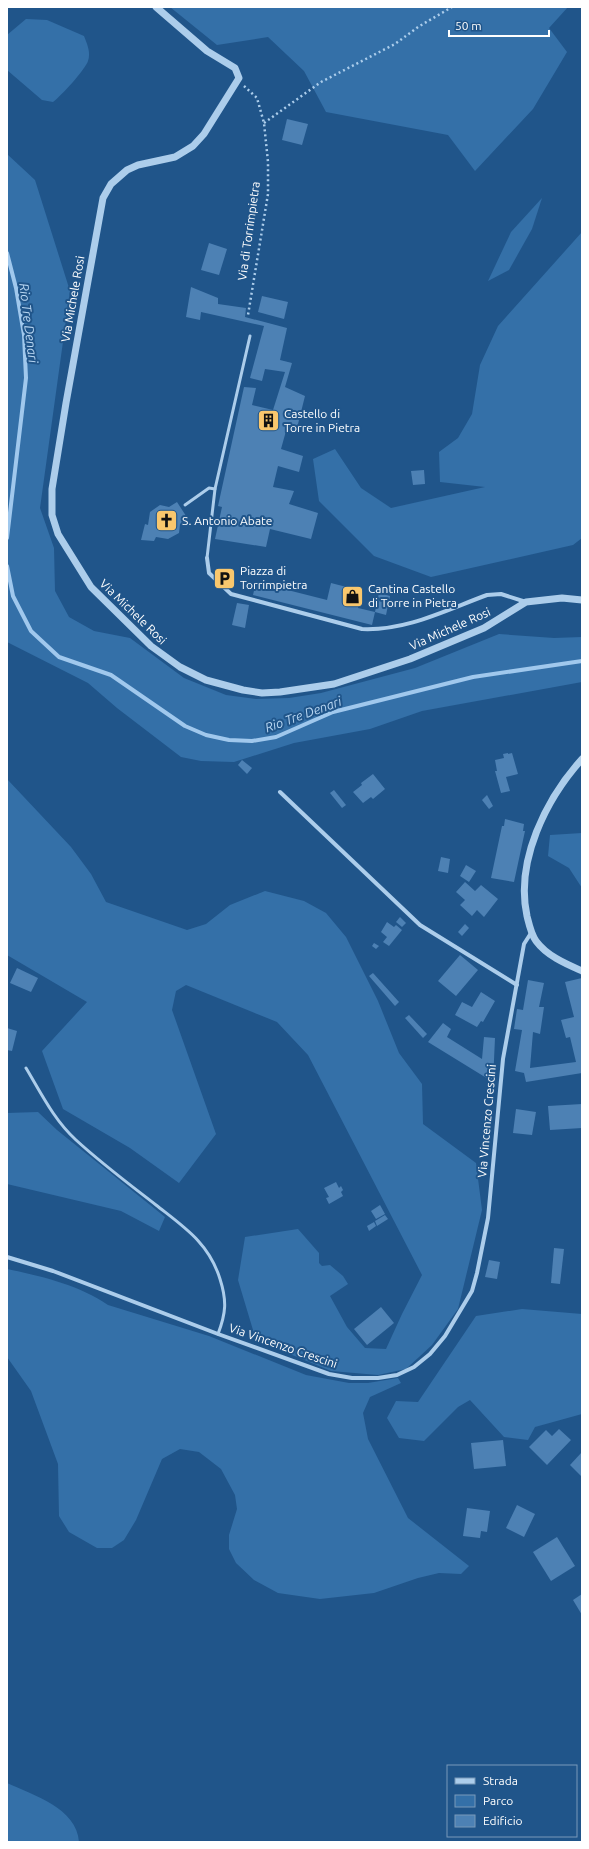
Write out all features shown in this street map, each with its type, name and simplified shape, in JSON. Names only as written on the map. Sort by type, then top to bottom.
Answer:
[{"type":"street","points":[[156,7],[207,51],[235,68],[239,75],[239,81]]},
{"type":"street","name":"Via Michele Rosi","points":[[239,81],[204,134],[193,146],[176,157],[138,165],[127,170],[115,179],[103,198],[52,489],[52,515],[58,534],[91,587],[151,646],[167,659],[193,675],[219,684],[262,693],[280,692],[334,684],[410,658],[473,633],[526,602],[557,598],[582,600]]},
{"type":"street","points":[[207,558],[209,573],[231,594],[362,629],[382,630],[406,625],[487,595],[501,594],[526,602]]},
{"type":"street","points":[[582,760],[555,795],[538,831],[530,853],[526,874],[525,895],[526,913],[532,932],[539,944],[548,953],[582,971]]},
{"type":"street","points":[[280,792],[420,925],[518,985]]},
{"type":"street","name":"Via Vincenzo Crescini","points":[[7,1257],[53,1271],[314,1370],[344,1377],[385,1377],[402,1373],[420,1364],[436,1349],[455,1322],[472,1291],[482,1252],[488,1218],[503,1060],[518,985],[524,944],[532,932]]},
{"type":"lane","points":[[207,558],[215,489],[250,336]]},
{"type":"lane","points":[[185,505],[209,488],[215,489]]},
{"type":"lane","points":[[26,1068],[54,1114],[69,1133],[102,1162],[192,1233],[206,1249],[217,1268],[226,1303],[218,1334]]},
{"type":"path","points":[[264,123],[321,82],[395,44],[418,27],[452,7]]},
{"type":"path","name":"Via di Torrimpietra","points":[[239,81],[257,98],[264,123],[268,162],[268,194],[248,315]]},
{"type":"green space","points":[[170,7],[568,7],[549,28],[567,52],[533,109],[475,171],[448,135],[326,112],[304,71],[268,37],[217,45]]},
{"type":"green space","points":[[26,19],[47,20],[84,36],[89,51],[86,65],[72,83],[53,102],[42,100],[7,70],[7,35]]},
{"type":"green space","points":[[7,154],[35,180],[70,291],[40,508],[54,548],[55,591],[69,617],[94,631],[130,638],[184,678],[226,695],[256,699],[289,698],[321,693],[415,668],[499,634],[554,638],[582,637],[582,682],[422,711],[370,729],[294,743],[234,762],[201,761],[181,757],[117,708],[88,683],[7,642]]},
{"type":"green space","points":[[542,198],[532,229],[509,270],[488,281],[511,232]]},
{"type":"green space","points":[[582,232],[582,538],[573,545],[431,577],[374,556],[319,501],[313,459],[335,449],[361,488],[391,508],[485,487],[440,482],[439,452],[458,438],[472,414],[480,365],[498,326]]},
{"type":"green space","points":[[7,779],[71,847],[91,874],[106,902],[187,930],[206,924],[230,905],[265,891],[304,901],[326,913],[346,937],[378,1001],[399,1053],[422,1084],[423,1124],[476,1163],[482,1210],[458,1309],[432,1345],[406,1369],[378,1375],[331,1371],[256,1340],[238,1280],[245,1237],[298,1229],[319,1253],[319,1263],[322,1266],[330,1265],[343,1276],[348,1284],[330,1296],[347,1327],[365,1348],[386,1349],[422,1275],[308,1055],[277,1022],[186,985],[176,991],[172,1010],[216,1134],[179,1183],[130,1148],[63,1109],[42,1051],[87,1002],[7,955]]},
{"type":"green space","points":[[582,833],[582,888],[569,868],[548,856],[550,835]]},
{"type":"green space","points":[[38,1112],[57,1130],[165,1217],[159,1231],[121,1211],[7,1184],[7,1113]]},
{"type":"green space","points":[[7,1269],[59,1282],[85,1292],[108,1305],[209,1336],[306,1375],[349,1383],[368,1383],[398,1378],[401,1383],[370,1397],[363,1413],[368,1439],[408,1518],[469,1566],[461,1574],[439,1573],[418,1578],[374,1593],[320,1599],[278,1593],[254,1580],[236,1563],[229,1549],[229,1535],[237,1509],[235,1495],[221,1469],[199,1452],[180,1449],[162,1459],[136,1520],[124,1540],[112,1548],[97,1548],[69,1532],[59,1516],[58,1464],[31,1391],[7,1357]]},
{"type":"green space","points":[[522,1309],[582,1314],[582,1414],[535,1427],[528,1440],[504,1437],[470,1400],[458,1407],[424,1441],[399,1438],[387,1418],[396,1401],[418,1402],[476,1316]]},
{"type":"green space","points":[[7,1783],[41,1798],[62,1812],[71,1820],[76,1830],[79,1842],[7,1842]]},
{"type":"building","points":[[287,119],[308,124],[302,145],[282,140]]},
{"type":"building","points":[[209,243],[227,249],[219,275],[201,270]]},
{"type":"building","name":"Castello di Torre in Pietra","points":[[191,287],[218,298],[218,304],[246,308],[245,317],[287,328],[280,360],[292,363],[285,387],[305,396],[296,432],[286,431],[281,449],[303,456],[299,472],[278,466],[273,487],[294,491],[289,504],[318,513],[311,539],[270,529],[266,547],[215,539],[222,507],[218,506],[244,387],[256,388],[252,405],[273,410],[285,372],[265,369],[262,381],[250,378],[264,326],[201,312],[200,320],[186,317]]},
{"type":"building","points":[[262,296],[288,302],[284,319],[258,312]]},
{"type":"building","points":[[424,470],[425,484],[413,485],[411,471]]},
{"type":"building","name":"S. Antonio Abate","points":[[177,502],[188,519],[180,524],[179,533],[168,539],[156,537],[154,541],[141,540],[145,524],[148,525],[150,512],[160,505],[169,507]]},
{"type":"building","points":[[256,582],[327,600],[331,583],[362,591],[358,608],[375,612],[372,625],[253,595]]},
{"type":"building","points":[[379,593],[390,596],[386,615],[375,612]]},
{"type":"building","points":[[237,603],[249,605],[245,628],[232,625]]},
{"type":"building","points":[[512,753],[518,774],[506,777],[510,791],[501,793],[495,771],[497,771],[495,760],[504,758],[503,754]]},
{"type":"building","points":[[242,760],[252,768],[247,774],[238,765]]},
{"type":"building","points":[[373,774],[385,789],[373,799],[371,797],[363,803],[353,792],[362,785],[361,783]]},
{"type":"building","points":[[334,790],[346,805],[342,808],[330,793]]},
{"type":"building","points":[[487,795],[493,806],[489,809],[482,800]]},
{"type":"building","points":[[505,819],[524,824],[523,831],[525,831],[514,882],[491,878],[502,826],[504,826]]},
{"type":"building","points":[[441,857],[450,859],[448,873],[438,871]]},
{"type":"building","points":[[466,865],[476,871],[469,882],[460,876]]},
{"type":"building","points":[[465,882],[475,891],[481,885],[498,899],[484,917],[477,910],[472,916],[460,905],[465,900],[456,892]]},
{"type":"building","points":[[400,917],[406,923],[402,927],[396,922]]},
{"type":"building","points":[[387,922],[394,927],[396,925],[402,930],[389,946],[383,942],[387,937],[381,932]]},
{"type":"building","points":[[465,924],[469,928],[462,936],[458,932]]},
{"type":"building","points":[[374,943],[379,946],[376,949],[372,946]]},
{"type":"building","points":[[460,955],[478,970],[456,996],[438,981]]},
{"type":"building","points":[[17,968],[38,978],[31,992],[10,983]]},
{"type":"building","points":[[373,973],[399,1002],[395,1006],[369,976]]},
{"type":"building","points":[[582,978],[582,1073],[526,1082],[524,1073],[515,1071],[522,1030],[514,1029],[517,1009],[523,1010],[528,980],[544,983],[539,1007],[544,1007],[540,1034],[533,1032],[530,1068],[576,1062],[570,1037],[566,1038],[561,1020],[574,1017],[565,982]]},
{"type":"building","points":[[481,992],[495,1001],[483,1022],[481,1021],[477,1027],[455,1015],[462,1002],[472,1007]]},
{"type":"building","points":[[409,1015],[427,1034],[423,1038],[405,1018]]},
{"type":"building","points":[[443,1023],[451,1029],[447,1037],[482,1059],[484,1037],[495,1038],[493,1082],[428,1042]]},
{"type":"building","points":[[7,1028],[17,1031],[12,1051],[7,1050]]},
{"type":"building","points":[[582,1104],[582,1128],[550,1130],[548,1106]]},
{"type":"building","points":[[516,1109],[536,1112],[532,1135],[513,1133]]},
{"type":"building","points":[[336,1182],[339,1188],[341,1186],[343,1190],[341,1192],[343,1196],[329,1204],[326,1198],[329,1197],[324,1188]]},
{"type":"building","points":[[380,1205],[385,1214],[376,1219],[371,1211]]},
{"type":"building","points":[[385,1215],[388,1219],[377,1226],[375,1221]]},
{"type":"building","points":[[374,1222],[376,1226],[369,1231],[367,1226]]},
{"type":"building","points":[[554,1248],[564,1249],[560,1284],[551,1283]]},
{"type":"building","points":[[489,1260],[500,1262],[497,1279],[485,1277]]},
{"type":"building","points":[[381,1307],[394,1323],[367,1345],[354,1329]]},
{"type":"building","points":[[559,1429],[571,1440],[547,1465],[529,1447],[546,1430],[552,1436]]},
{"type":"building","points":[[503,1440],[506,1466],[474,1469],[471,1443]]},
{"type":"building","points":[[582,1452],[582,1477],[570,1465]]},
{"type":"building","points":[[517,1505],[535,1514],[524,1537],[506,1528]]},
{"type":"building","points":[[467,1508],[490,1511],[487,1532],[481,1531],[480,1538],[463,1536]]},
{"type":"building","points":[[557,1537],[575,1566],[551,1581],[533,1552]]},
{"type":"building","points":[[582,1594],[582,1615],[573,1600]]},
{"type":"waterway","name":"Rio Tre Denari","points":[[7,253],[16,288],[24,335],[26,378],[7,538]]},
{"type":"waterway","name":"Rio Tre Denari","points":[[7,566],[13,596],[31,631],[59,657],[111,675],[185,726],[206,735],[229,740],[252,741],[276,737],[333,712],[473,677],[582,661]]},
{"type":"place","name":"Castello di Torre in Pietra","points":[[268,421]]},
{"type":"place","name":"S. Antonio Abate","points":[[166,521]]},
{"type":"place","name":"Piazza di Torrimpietra","points":[[225,578]]},
{"type":"place","name":"Cantina Castello di Torre in Pietra","points":[[352,596]]}]
